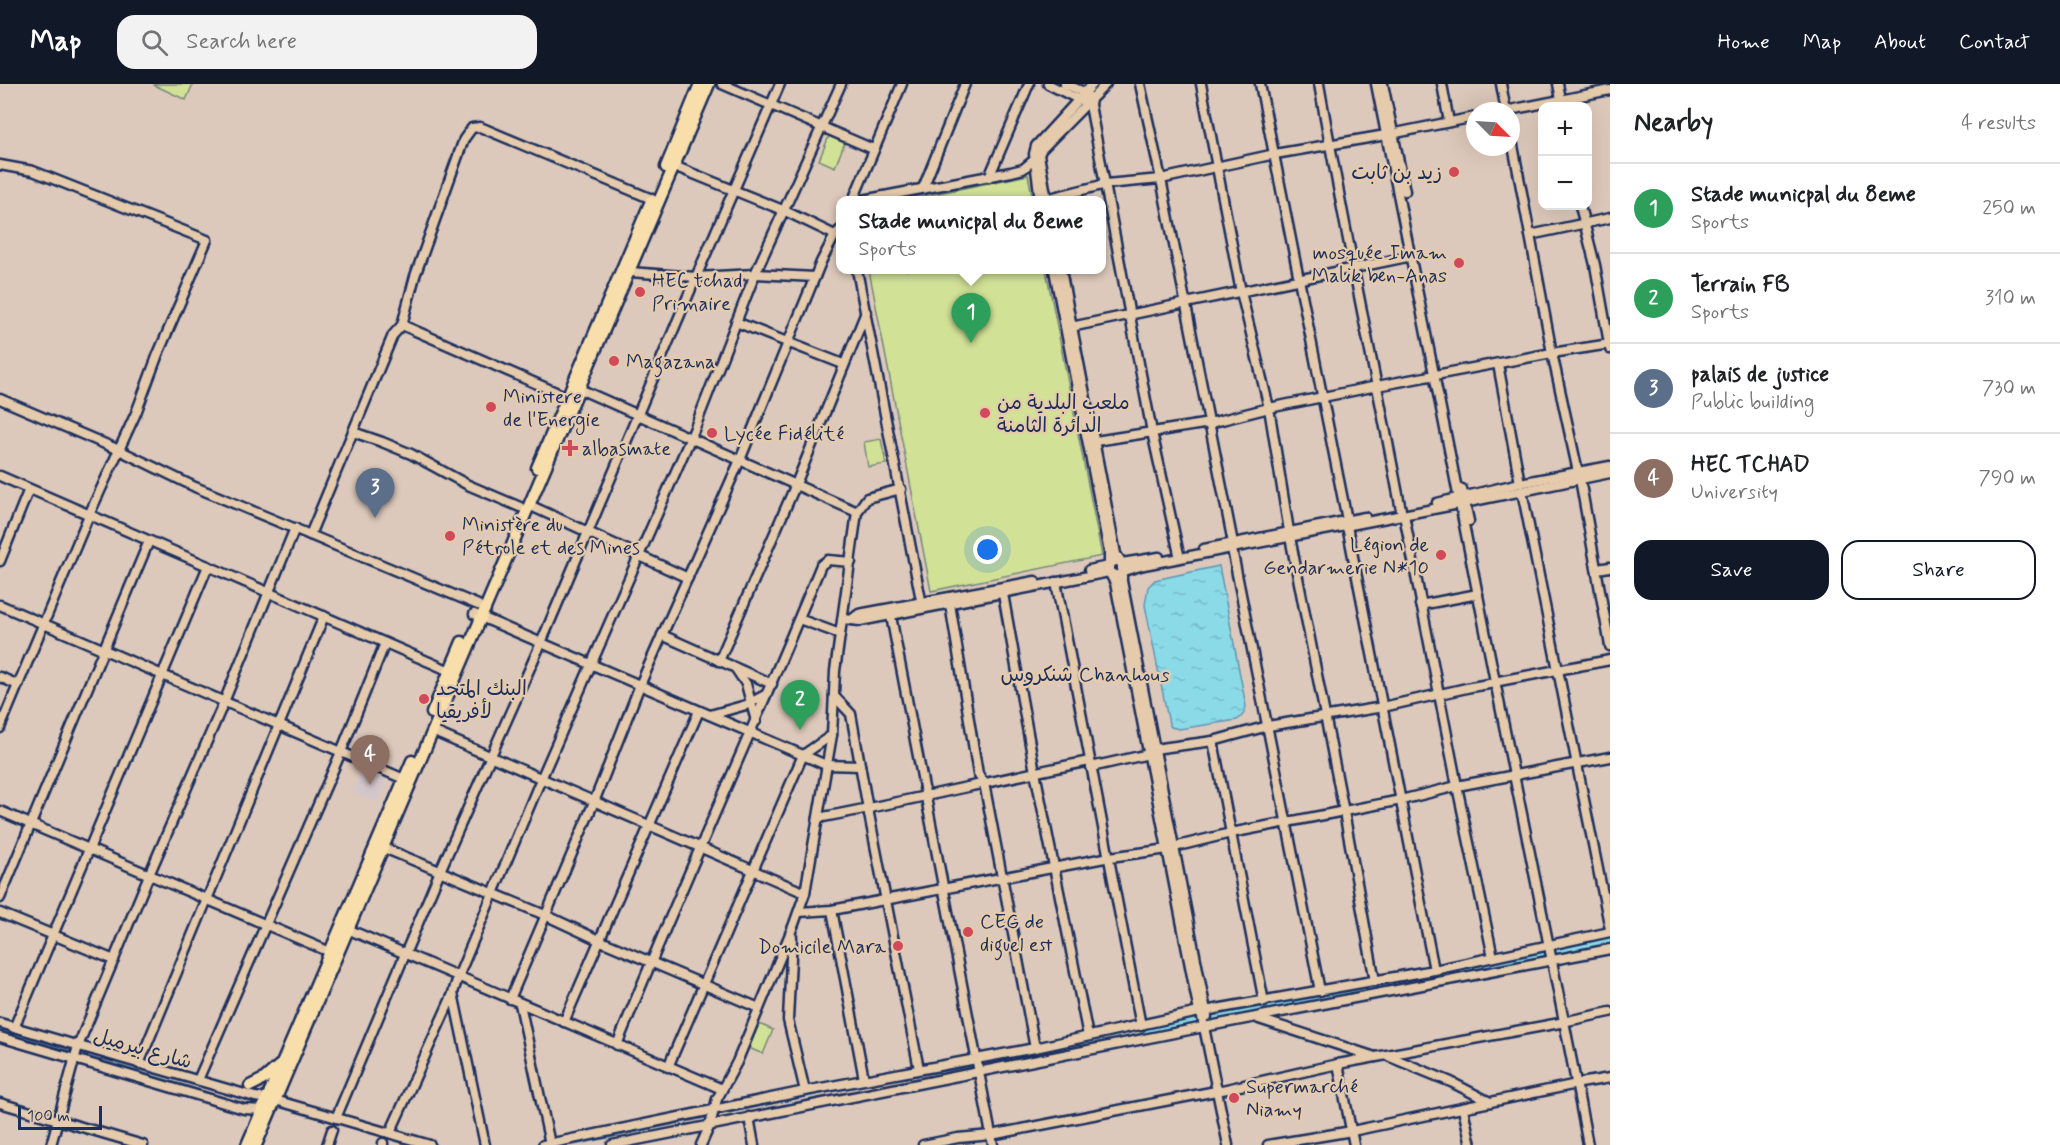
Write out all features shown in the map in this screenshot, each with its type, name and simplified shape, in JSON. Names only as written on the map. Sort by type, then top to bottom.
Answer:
[{"type":"main road","points":[[256,1145],[282,1064],[330,952],[345,928],[450,671],[576,388],[700,84]]},
{"type":"main road","points":[[525,506],[567,397],[576,388],[630,272],[709,84]]},
{"type":"main road","points":[[247,1145],[258,1110],[270,1098],[345,928],[384,848],[478,612]]},
{"type":"main road","points":[[252,1092],[282,1064]]},
{"type":"street","points":[[722,84],[873,149]]},
{"type":"street","points":[[336,1118],[440,871],[542,643],[587,532],[780,84]]},
{"type":"street","points":[[390,1132],[453,993],[541,779],[690,438],[755,274],[841,84]]},
{"type":"street","points":[[858,196],[873,149],[902,84]]},
{"type":"street","points":[[923,188],[964,84]]},
{"type":"street","points":[[988,177],[1029,84]]},
{"type":"street","points":[[1048,84],[1086,99]]},
{"type":"street","points":[[1065,84],[1086,99],[1106,184],[1152,432],[1179,554]]},
{"type":"street","points":[[1044,196],[1039,155],[1086,99],[1092,84]]},
{"type":"street","points":[[1043,196],[1034,160],[1036,146],[1086,99],[1106,84]]},
{"type":"street","points":[[1140,84],[1210,423],[1320,991]]},
{"type":"street","points":[[1201,84],[1241,292],[1269,408],[1289,534],[1375,981]]},
{"type":"street","points":[[1260,84],[1434,970]]},
{"type":"street","points":[[1319,84],[1352,268],[1493,957]]},
{"type":"street","points":[[1376,84],[1390,135],[1436,375]]},
{"type":"street","points":[[1383,84],[1412,256],[1590,1145]]},
{"type":"street","points":[[1442,84],[1449,122]]},
{"type":"street","points":[[1501,84],[1504,102]]},
{"type":"street","points":[[1558,84],[1561,102]]},
{"type":"street","points":[[1568,102],[1610,90]]},
{"type":"street","points":[[1520,109],[1538,107]]},
{"type":"street","points":[[1060,196],[1106,184],[1161,179],[1275,154],[1390,135],[1466,119]]},
{"type":"street","points":[[310,535],[393,334],[402,325],[423,252],[464,139],[472,128],[480,127],[652,199]]},
{"type":"street","points":[[1515,156],[1552,353],[1579,475],[1610,646]]},
{"type":"street","points":[[879,196],[1023,169],[1034,160]]},
{"type":"street","points":[[0,165],[33,171],[207,240],[0,728]]},
{"type":"street","points":[[674,166],[836,232]]},
{"type":"street","points":[[1090,441],[1210,423],[1269,408],[1377,386],[1552,353],[1610,346],[1595,265],[1581,210]]},
{"type":"street","points":[[1530,235],[1610,218]]},
{"type":"street","points":[[510,999],[594,802],[640,685],[740,460],[815,277],[836,237]]},
{"type":"street","points":[[1068,327],[1412,256]]},
{"type":"street","points":[[630,272],[696,277],[755,274],[815,277]]},
{"type":"street","points":[[858,274],[922,605]]},
{"type":"street","points":[[1055,274],[1068,327],[1090,441],[1109,552],[1109,569],[1115,583],[1152,751]]},
{"type":"street","points":[[1061,274],[1068,327]]},
{"type":"street","points":[[719,660],[796,484],[866,312]]},
{"type":"street","points":[[736,322],[843,364]]},
{"type":"street","points":[[402,325],[567,397]]},
{"type":"street","points":[[616,1145],[805,1090],[976,1060],[1141,1026],[1205,1019],[1256,1018],[1552,952],[1610,930],[1498,364]]},
{"type":"street","points":[[576,388],[858,512]]},
{"type":"street","points":[[0,399],[119,450],[195,487],[295,528],[542,643],[699,711],[826,765],[861,766]]},
{"type":"street","points":[[353,432],[402,450],[468,485],[587,532],[688,578]]},
{"type":"street","points":[[1090,441],[1116,554],[1122,567],[1122,581],[1152,751],[1230,1145]]},
{"type":"street","points":[[1122,567],[1462,501],[1610,466]]},
{"type":"street","points":[[1579,475],[1610,473]]},
{"type":"street","points":[[0,476],[450,671]]},
{"type":"street","points":[[0,561],[28,489]]},
{"type":"street","points":[[700,1145],[722,1089],[733,1071],[792,930],[805,893],[832,735],[835,671],[840,634],[847,619],[851,562],[858,512],[867,498],[901,489]]},
{"type":"street","points":[[1462,501],[1478,594],[1497,682]]},
{"type":"street","points":[[51,1145],[76,1052],[295,528]]},
{"type":"street","points":[[0,898],[149,541]]},
{"type":"street","points":[[1109,569],[1117,576],[1122,567],[1179,554],[1233,546]]},
{"type":"street","points":[[617,1045],[822,563],[831,560],[851,562]]},
{"type":"street","points":[[922,605],[950,604],[1056,582],[1109,569],[1115,560],[1122,567]]},
{"type":"street","points":[[14,1028],[208,566]]},
{"type":"street","points":[[1597,569],[1610,567]]},
{"type":"street","points":[[847,619],[860,621],[890,611],[1109,569]]},
{"type":"street","points":[[1056,582],[1141,1026]]},
{"type":"street","points":[[1003,594],[1035,772],[1088,1036]]},
{"type":"street","points":[[1420,605],[1478,594]]},
{"type":"street","points":[[950,604],[978,774],[984,783],[1035,1048]]},
{"type":"street","points":[[0,605],[404,779]]},
{"type":"street","points":[[890,611],[993,1145]]},
{"type":"street","points":[[139,1064],[324,616]]},
{"type":"street","points":[[799,619],[840,634]]},
{"type":"street","points":[[662,636],[772,684]]},
{"type":"street","points":[[198,1080],[341,752],[385,642]]},
{"type":"street","points":[[818,818],[1035,772],[1213,741],[1268,726],[1383,707],[1557,669],[1610,660]]},
{"type":"street","points":[[732,666],[746,684],[756,721]]},
{"type":"street","points":[[0,677],[18,685]]},
{"type":"street","points":[[710,715],[752,702],[768,694]]},
{"type":"street","points":[[834,696],[851,714],[919,1069]]},
{"type":"street","points":[[564,1022],[699,711]]},
{"type":"street","points":[[432,731],[805,893]]},
{"type":"street","points":[[668,1067],[803,755],[832,735]]},
{"type":"street","points":[[1213,741],[1264,1002]]},
{"type":"street","points":[[799,912],[832,910],[1110,857],[1171,848],[1231,833],[1344,812],[1457,786],[1610,757]]},
{"type":"street","points":[[0,811],[330,952]]},
{"type":"street","points":[[384,848],[759,1008]]},
{"type":"street","points":[[832,910],[864,1079]]},
{"type":"street","points":[[0,913],[114,960]]},
{"type":"street","points":[[345,928],[722,1089]]},
{"type":"street","points":[[792,930],[788,1020],[805,1090]]},
{"type":"street","points":[[520,1004],[546,1144],[712,1117],[749,1117],[978,1072],[1205,1019],[1264,1002],[1493,957],[1610,949]]},
{"type":"street","points":[[453,993],[485,1145]]},
{"type":"street","points":[[923,1145],[958,1138],[991,1135],[1338,1064],[1610,1012]]},
{"type":"street","points":[[1256,1018],[1382,1057],[1451,1082],[1491,1102]]},
{"type":"street","name":"شارع بيرميل","points":[[0,1023],[76,1052],[258,1110]]},
{"type":"street","name":"شارع بيرميل","points":[[0,1037],[139,1064],[232,1090],[252,1092]]},
{"type":"street","points":[[1338,1064],[1354,1145]]},
{"type":"street","points":[[1268,1145],[1352,1131],[1610,1078]]},
{"type":"street","points":[[252,1092],[430,1145]]},
{"type":"street","points":[[252,1092],[258,1110]]},
{"type":"street","points":[[0,1103],[125,1143],[143,1145]]},
{"type":"street","points":[[1463,1109],[1471,1145]]},
{"type":"street","points":[[749,1117],[754,1145]]},
{"type":"street","points":[[327,1145],[332,1130]]},
{"type":"shaded area","points":[[363,768],[387,779],[377,803],[352,792]]},
{"type":"green space","points":[[155,84],[193,84],[186,100]]},
{"type":"green space","points":[[829,136],[845,142],[835,167],[819,160]]},
{"type":"green space","points":[[1028,175],[1032,196],[925,196]]},
{"type":"green space","name":"ملعب البلدية من الدائرة الثامنة","points":[[870,274],[1047,274],[1102,556],[931,591]]},
{"type":"green space","points":[[881,439],[886,464],[868,467],[864,442]]},
{"type":"green space","points":[[759,1024],[773,1030],[763,1054],[749,1048]]},
{"type":"water","points":[[1219,566],[1246,706],[1245,711],[1237,720],[1179,729],[1171,727],[1145,605],[1148,587],[1155,580]]},
{"type":"waterway","points":[[1143,1033],[1610,940]]},
{"type":"waterway","points":[[0,1030],[74,1052]]},
{"type":"waterway","points":[[982,1065],[1143,1033]]},
{"type":"waterway","points":[[78,1053],[230,1099]]},
{"type":"waterway","points":[[717,1115],[975,1066]]},
{"type":"waterway","points":[[279,1107],[381,1135]]},
{"type":"waterway","points":[[574,1145],[709,1117]]},
{"type":"place","name":"زيد بن ثابت","points":[[1454,172]]},
{"type":"place","name":"mosquée Imam Malik ben-Anas","points":[[1459,263]]},
{"type":"place","name":"HEC tchad Primaire","points":[[640,292]]},
{"type":"place","name":"Stade municpal du 8eme","points":[[971,343]]},
{"type":"place","name":"Magazana","points":[[614,361]]},
{"type":"place","name":"Ministere de l'Energie","points":[[491,407]]},
{"type":"place","name":"ملعب البلدية من الدائرة الثامنة","points":[[985,413]]},
{"type":"place","name":"Lycée Fidélité","points":[[712,433]]},
{"type":"place","name":"albasmate","points":[[570,448]]},
{"type":"place","name":"palais de justice","points":[[375,518]]},
{"type":"place","name":"Ministère du Pétrole et des Mines","points":[[450,536]]},
{"type":"place","name":"Légion de Gendarmerie N*10","points":[[1441,555]]},
{"type":"place","name":"البنك المتحد لأفريقيا","points":[[424,699]]},
{"type":"place","name":"Terrain FB","points":[[800,730]]},
{"type":"place","name":"HEC TCHAD","points":[[370,785]]},
{"type":"place","name":"CEG de diguel est","points":[[968,932]]},
{"type":"place","name":"Domicile Mara","points":[[898,946]]},
{"type":"place","name":"Supermarché Niamy","points":[[1234,1098]]},
{"type":"district","name":"شنكروس Chanhous","points":[[1085,674]]}]
